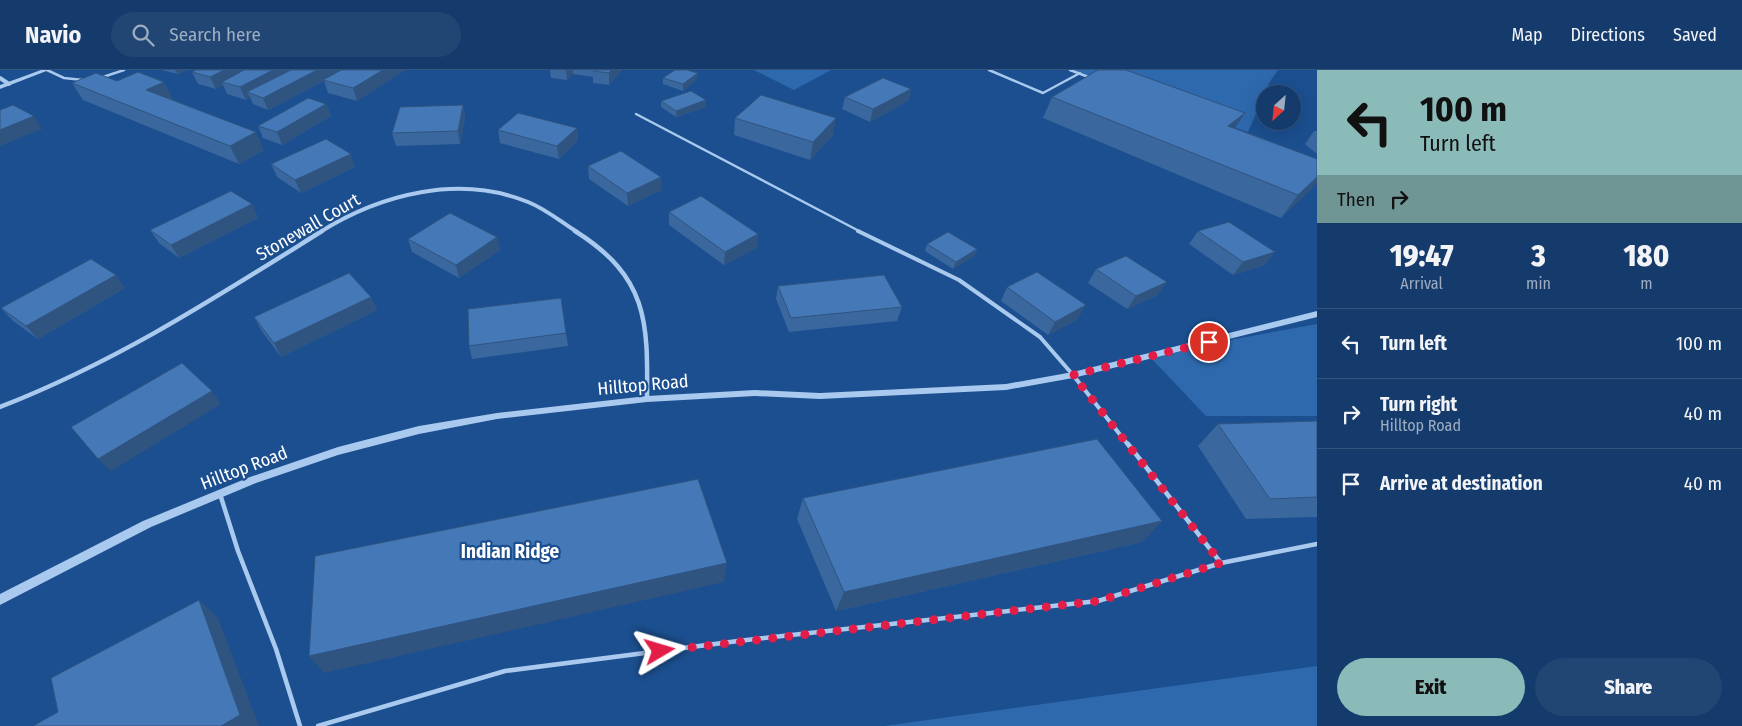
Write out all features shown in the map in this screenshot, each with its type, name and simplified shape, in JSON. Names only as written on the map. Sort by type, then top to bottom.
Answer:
[{"type":"street","points":[[0,87],[46,70]]},
{"type":"street","points":[[0,78],[9,84]]},
{"type":"street","name":"Stonewall Court","points":[[0,407],[32,396],[182,320],[338,221],[364,208],[395,197],[425,191],[452,189],[489,191],[530,202],[587,238],[609,257],[627,278],[640,303],[648,333],[647,399]]},
{"type":"street","name":"Hilltop Road","points":[[0,600],[148,524],[252,480],[338,451],[419,430],[497,416],[647,399],[755,394],[820,396],[1006,386],[1073,375],[1317,314]]},
{"type":"lane","points":[[46,70],[64,78],[88,80]]},
{"type":"lane","points":[[96,79],[124,70]]},
{"type":"lane","points":[[989,70],[1044,93],[1080,73]]},
{"type":"lane","points":[[1070,70],[1095,79]]},
{"type":"lane","points":[[636,114],[841,223],[959,280],[1040,337],[1073,375],[1221,563]]},
{"type":"lane","points":[[220,494],[238,551],[276,649],[300,726]]},
{"type":"lane","points":[[318,726],[505,671],[738,641],[1098,601],[1221,563],[1317,544]]},
{"type":"shaded area","points":[[754,70],[831,70],[794,90]]},
{"type":"shaded area","points":[[1072,70],[1278,70],[1268,85],[1256,85],[1256,113],[1248,132]]},
{"type":"shaded area","points":[[1317,324],[1317,416],[1206,416],[1148,355]]},
{"type":"shaded area","points":[[1317,666],[1317,726],[884,726]]},
{"type":"building","points":[[196,70],[224,70],[210,77],[192,72]]},
{"type":"building","points":[[244,70],[273,70],[240,87],[222,82]]},
{"type":"building","points":[[291,70],[317,70],[263,98],[247,92]]},
{"type":"building","points":[[341,70],[383,70],[353,88],[323,80]]},
{"type":"building","points":[[593,70],[611,70],[609,73]]},
{"type":"building","points":[[675,70],[687,70],[698,73],[683,84],[663,78]]},
{"type":"building","points":[[1098,70],[1126,70],[1245,113],[1228,126],[1317,159],[1317,177],[1298,195],[1052,97]]},
{"type":"building","points":[[138,72],[164,82],[146,90],[256,132],[230,146],[72,83],[96,73],[117,81]]},
{"type":"building","points":[[883,78],[911,89],[873,109],[845,97]]},
{"type":"building","points":[[691,91],[706,100],[676,111],[661,101]]},
{"type":"building","points":[[761,95],[836,118],[813,142],[735,118]]},
{"type":"building","points":[[308,98],[326,104],[277,132],[258,126]]},
{"type":"building","points":[[13,105],[34,116],[0,130],[0,110]]},
{"type":"building","points":[[463,105],[458,131],[392,133],[400,107]]},
{"type":"building","points":[[518,113],[577,128],[557,146],[498,130]]},
{"type":"building","points":[[326,139],[351,154],[295,180],[271,164]]},
{"type":"building","points":[[621,151],[661,177],[627,193],[588,166]]},
{"type":"building","points":[[231,191],[252,204],[171,245],[150,230]]},
{"type":"building","points":[[701,196],[758,234],[725,252],[669,212]]},
{"type":"building","points":[[450,213],[497,237],[456,265],[408,239]]},
{"type":"building","points":[[1229,222],[1275,252],[1243,262],[1198,231]]},
{"type":"building","points":[[948,232],[977,249],[956,262],[927,244]]},
{"type":"building","points":[[1126,256],[1167,282],[1136,296],[1096,269]]},
{"type":"building","points":[[91,259],[116,275],[26,326],[1,308]]},
{"type":"building","points":[[1037,272],[1086,305],[1055,322],[1007,287]]},
{"type":"building","points":[[349,273],[371,297],[274,343],[254,317]]},
{"type":"building","points":[[884,275],[902,307],[791,318],[778,286]]},
{"type":"building","points":[[561,298],[566,333],[469,346],[468,309]]},
{"type":"building","points":[[182,363],[212,391],[98,459],[71,427]]},
{"type":"building","points":[[1317,421],[1317,497],[1270,499],[1218,424]]},
{"type":"building","points":[[1097,439],[1162,521],[844,592],[803,498]]},
{"type":"building","points":[[698,479],[727,563],[309,656],[315,556]]},
{"type":"building","points":[[199,600],[240,715],[221,726],[33,726],[58,712],[51,678]]},
{"type":"district","name":"Indian Ridge","points":[[510,551]]},
{"type":"route","points":[[660,651],[1098,601],[1221,563],[1073,375],[1209,342]]}]
